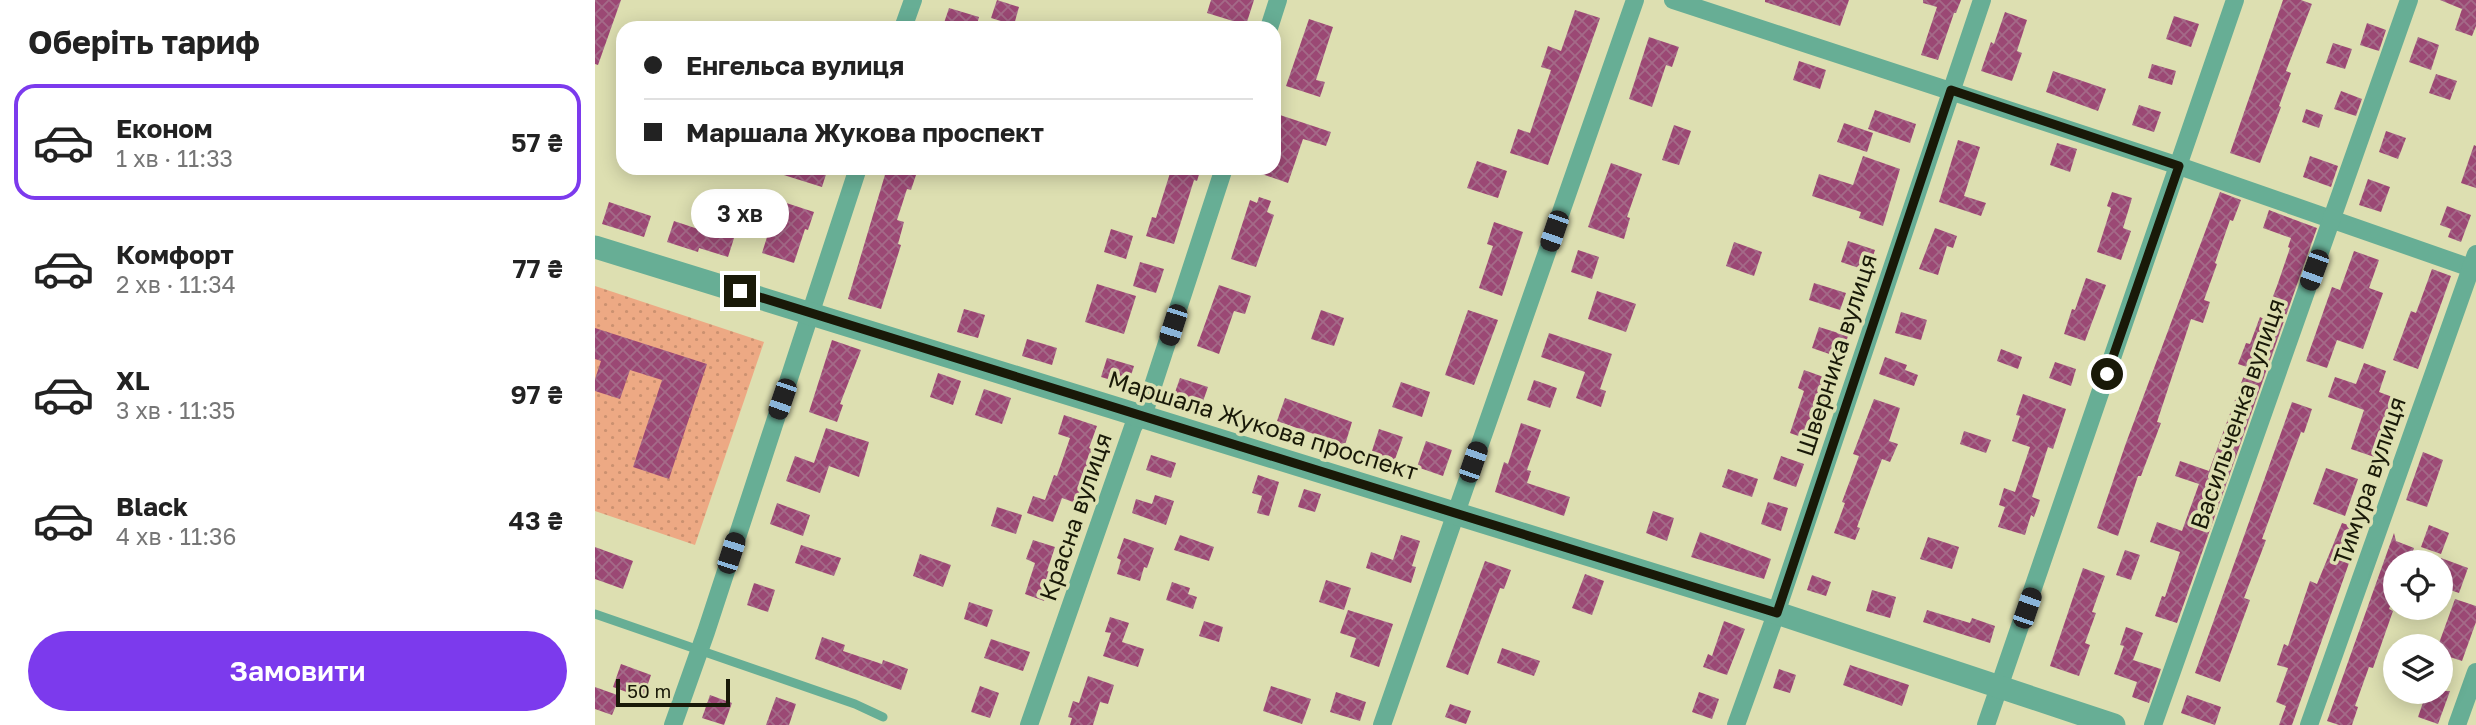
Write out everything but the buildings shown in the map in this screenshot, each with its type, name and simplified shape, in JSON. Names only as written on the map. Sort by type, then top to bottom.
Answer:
[{"type":"street","points":[[906,21],[913,0]]},
{"type":"street","points":[[1271,21],[1278,0]]},
{"type":"street","points":[[1383,725],[1635,0]]},
{"type":"street","points":[[1673,0],[2475,266]]},
{"type":"street","name":"Шверника вулиця","points":[[1737,725],[1982,0]]},
{"type":"street","points":[[1986,725],[2235,0]]},
{"type":"street","name":"Васильченка вулиця","points":[[2153,725],[2409,0]]},
{"type":"street","points":[[673,725],[856,175]]},
{"type":"street","name":"Красна вулиця","points":[[1029,725],[1133,427],[1147,404],[1222,175]]},
{"type":"street","name":"Маршала Жукова проспект","points":[[595,247],[1777,613],[2114,725]]},
{"type":"street","name":"Тимура вулиця","points":[[2309,725],[2475,266]]},
{"type":"street","points":[[2457,725],[2476,672]]},
{"type":"lane","points":[[595,614],[855,704],[883,717]]},
{"type":"shaded area","points":[[595,286],[764,342],[695,545],[595,511]]},
{"type":"route","points":[[740,291],[1777,613],[1951,90],[2179,166],[2107,374]]}]
